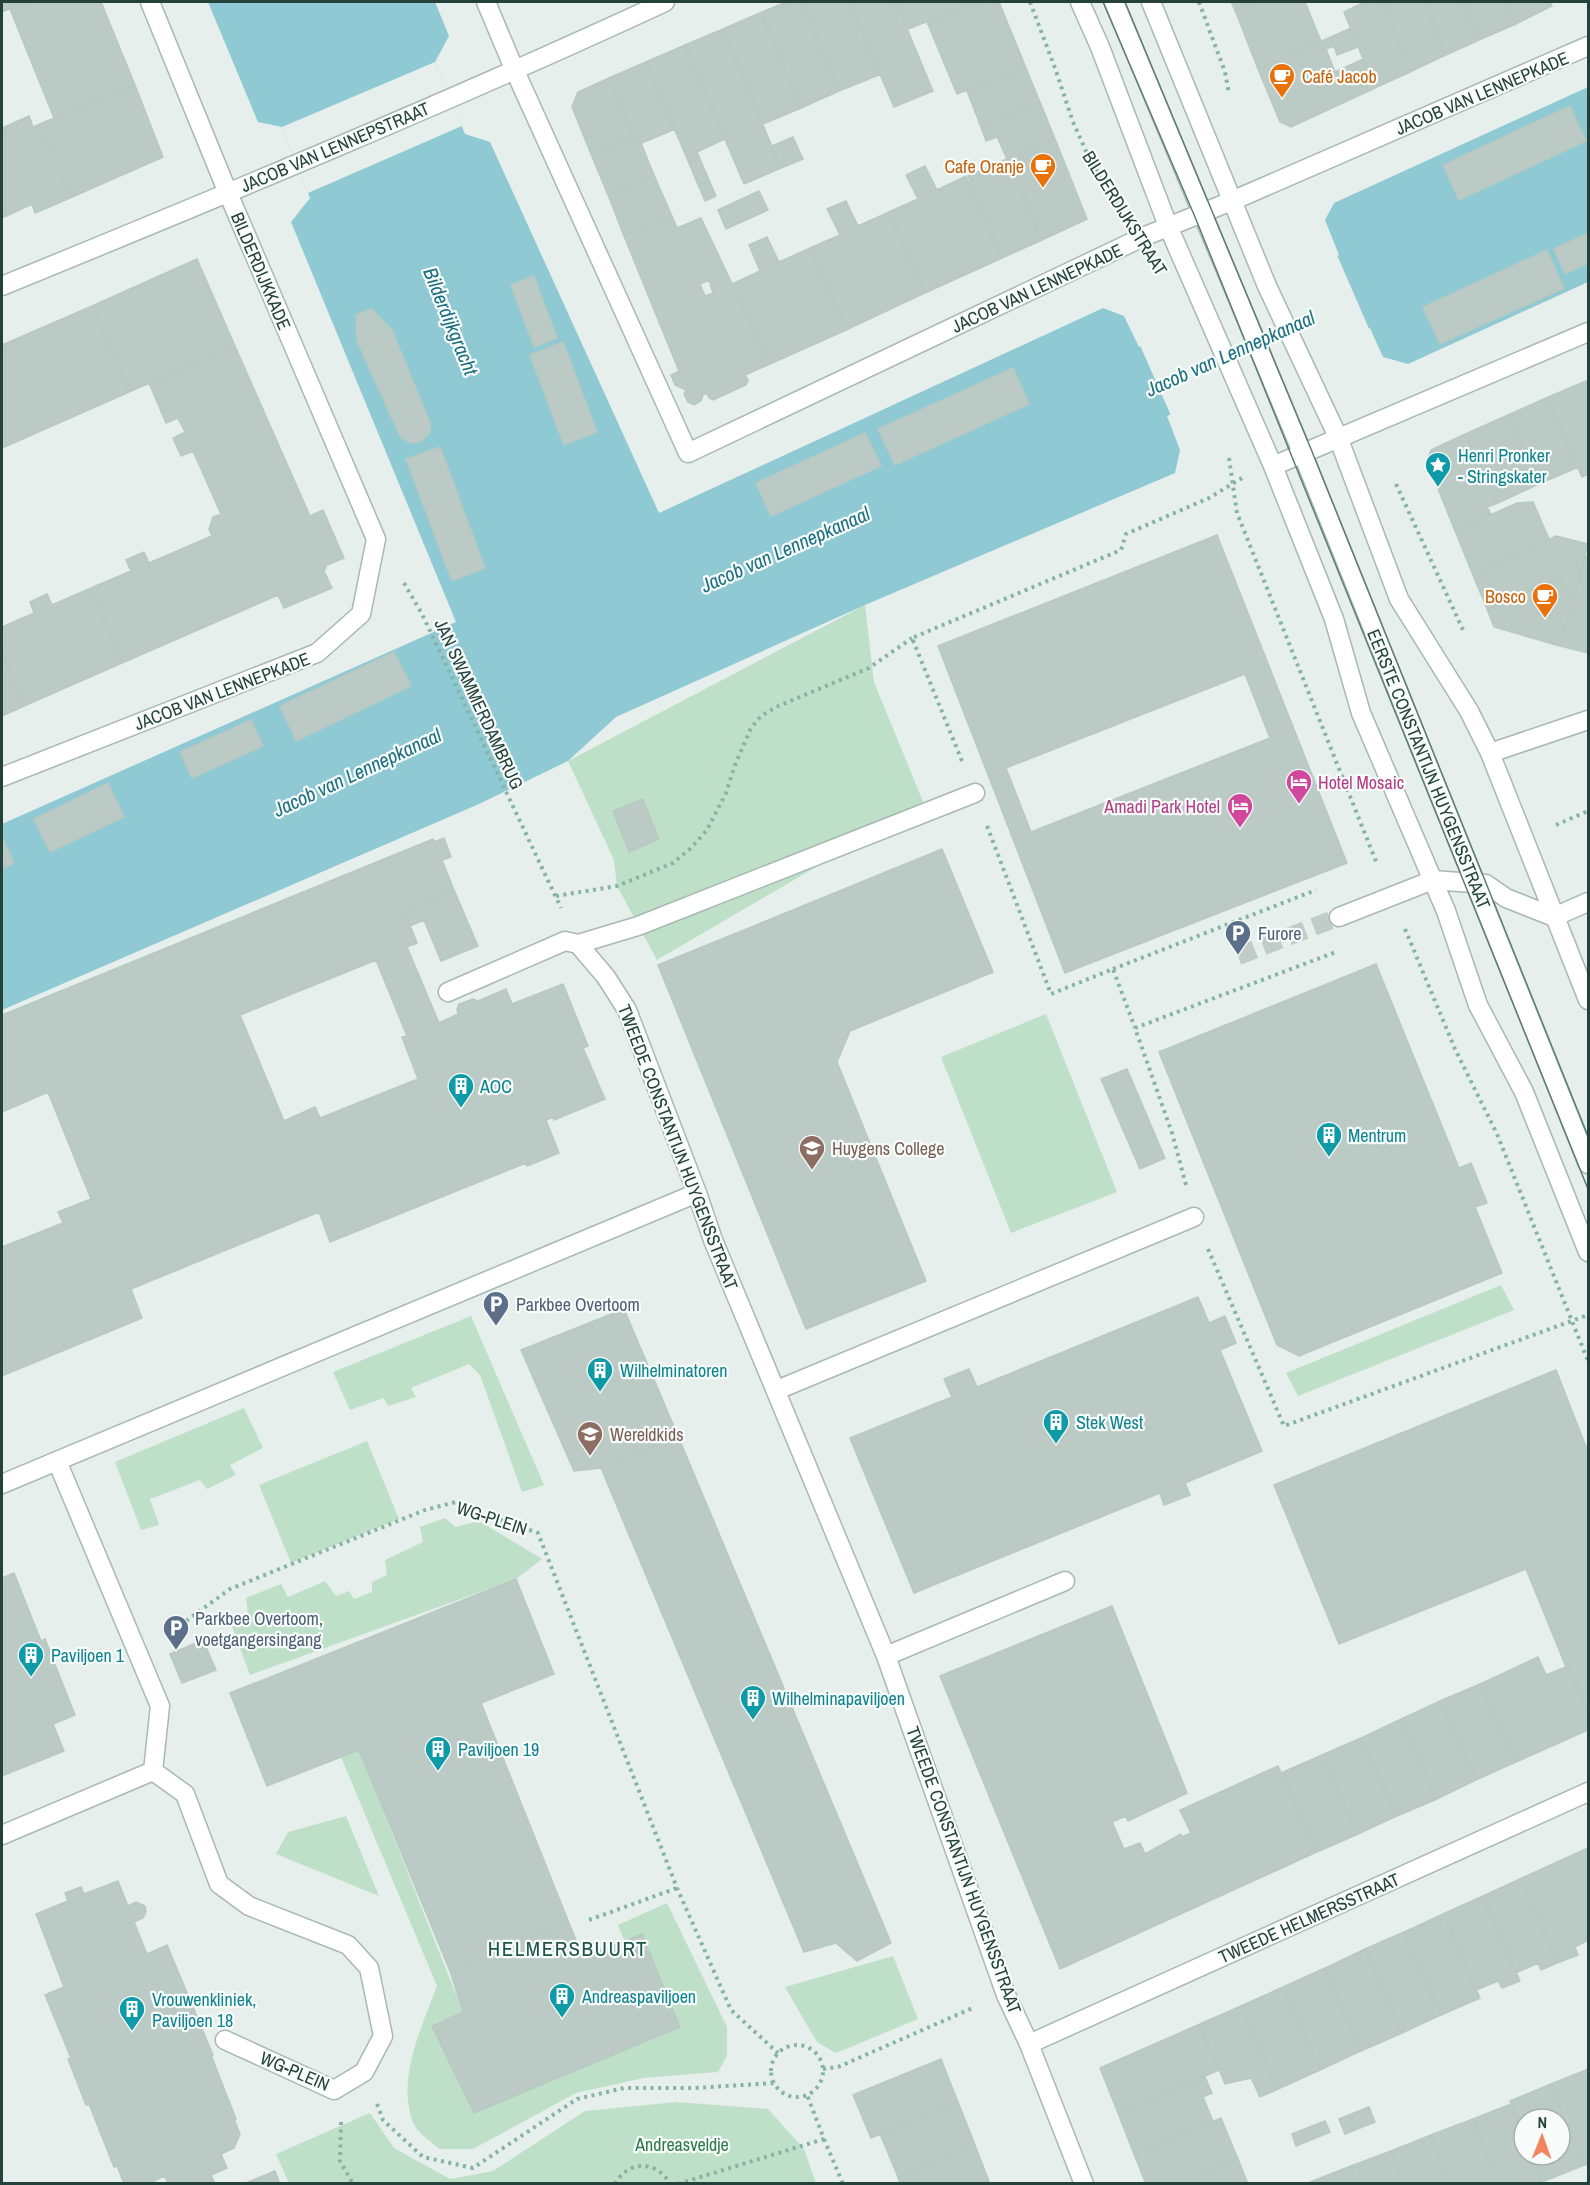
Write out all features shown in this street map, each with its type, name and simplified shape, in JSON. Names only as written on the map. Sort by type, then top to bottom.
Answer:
[{"type":"street","name":"BILDERDIJKKADE","points":[[150,2],[228,193],[376,539]]},
{"type":"street","points":[[486,2],[515,71]]},
{"type":"street","name":"JACOB VAN LENNEPSTRAAT","points":[[2,286],[275,174],[470,88],[515,71],[665,2]]},
{"type":"street","name":"BILDERDIJKSTRAAT","points":[[1080,2],[1100,47],[1168,226],[1240,388]]},
{"type":"street","points":[[1114,2],[1203,213]]},
{"type":"street","points":[[1151,2],[1234,200],[1267,286],[1338,437],[1399,599],[1469,711],[1490,753],[1588,1000]]},
{"type":"street","name":"JACOB VAN LENNEPKADE","points":[[515,71],[688,453],[1143,237],[1258,190],[1588,46]]},
{"type":"street","name":"EERSTE CONSTANTIJN HUYGENSSTRAAT","points":[[1203,213],[1588,1164]]},
{"type":"street","points":[[1274,466],[1588,332]]},
{"type":"street","name":"EERSTE CONSTANTIJN HUYGENSSTRAAT","points":[[1240,388],[1274,466],[1334,620],[1361,713],[1446,911],[1478,1005],[1524,1092],[1588,1251]]},
{"type":"street","name":"JACOB VAN LENNEPKADE","points":[[2,777],[317,653],[361,614],[376,539]]},
{"type":"street","points":[[1490,753],[1588,720]]},
{"type":"street","points":[[448,992],[565,941],[578,944],[638,926],[975,793]]},
{"type":"street","points":[[1339,917],[1433,880],[1486,884],[1506,898],[1554,917],[1588,902]]},
{"type":"street","name":"TWEEDE CONSTANTIJN HUYGENSSTRAAT","points":[[578,944],[606,977],[627,1010],[697,1193],[712,1240],[777,1390],[886,1656],[1006,1995],[1029,2044],[1084,2184]]},
{"type":"street","points":[[2,1484],[697,1193]]},
{"type":"street","points":[[777,1390],[1194,1217]]},
{"type":"street","points":[[57,1461],[160,1706],[153,1771]]},
{"type":"street","points":[[886,1656],[1065,1581]]},
{"type":"street","points":[[2,1835],[153,1771]]},
{"type":"street","points":[[153,1771],[185,1794],[219,1884],[249,1906],[348,1945],[369,1968],[383,2036],[364,2072]]},
{"type":"street","name":"TWEEDE HELMERSSTRAAT","points":[[1029,2044],[1588,1792]]},
{"type":"street","name":"WG-PLEIN","points":[[225,2040],[334,2090],[364,2072]]},
{"type":"path","name":"BILDERDIJKSTRAAT","points":[[1030,2],[1073,122],[1090,160],[1143,237]]},
{"type":"path","points":[[1394,481],[1467,639]]},
{"type":"path","points":[[556,896],[617,886],[673,863],[691,848],[707,830],[726,793],[751,728],[761,716],[776,707],[869,668],[912,638],[1121,550],[1126,534],[1209,498],[1233,483]]},
{"type":"path","name":"JAN SWAMMERDAMBRUG","points":[[422,614],[578,944]]},
{"type":"path","points":[[912,638],[975,793],[1051,994],[1323,888]]},
{"type":"path","points":[[1548,829],[1588,811]]},
{"type":"path","points":[[1378,866],[1420,850]]},
{"type":"path","points":[[1135,1028],[1337,952]]},
{"type":"path","points":[[1113,969],[1172,1133],[1194,1217],[1284,1426],[1588,1315]]},
{"type":"path","name":"WG-PLEIN","points":[[139,1656],[230,1589],[425,1510],[456,1502],[538,1533],[677,1887],[731,2010],[778,2053]]},
{"type":"path","points":[[589,1920],[677,1887]]},
{"type":"path","points":[[823,2069],[838,2067],[928,2026],[1006,1995]]},
{"type":"path","points":[[794,2046],[804,2047],[814,2052],[821,2061],[823,2069],[817,2088],[807,2095],[792,2097],[779,2090],[774,2083],[771,2065],[778,2053],[794,2046]]},
{"type":"path","points":[[364,2072],[383,2120],[423,2157],[473,2168],[577,2099],[624,2088],[695,2088],[774,2083]]},
{"type":"path","points":[[334,2090],[341,2122],[340,2162],[353,2184]]},
{"type":"path","points":[[807,2095],[843,2184]]},
{"type":"path","points":[[678,2184],[824,2139]]},
{"type":"path","points":[[615,2184],[627,2169],[637,2165],[647,2165],[659,2169],[670,2184]]},
{"type":"green space","points":[[865,605],[874,682],[924,804],[657,960],[617,886],[614,860],[568,761]]},
{"type":"green space","points":[[1046,1014],[1117,1192],[1011,1233],[941,1057]]},
{"type":"green space","points":[[1501,1285],[1514,1310],[1298,1396],[1286,1373]]},
{"type":"green space","points":[[471,1316],[544,1485],[522,1492],[480,1375],[469,1364],[411,1388],[416,1397],[388,1406],[384,1398],[350,1410],[333,1372]]},
{"type":"green space","points":[[244,1408],[263,1448],[230,1465],[236,1475],[207,1489],[200,1480],[150,1499],[159,1525],[141,1530],[115,1462]]},
{"type":"green space","points":[[367,1441],[399,1519],[291,1563],[259,1485]]},
{"type":"green space","points":[[445,1518],[455,1527],[479,1521],[542,1559],[516,1579],[250,1675],[230,1621],[248,1614],[246,1598],[281,1584],[288,1597],[325,1581],[336,1596],[349,1591],[354,1599],[372,1592],[372,1582],[387,1575],[385,1560],[423,1542],[420,1527]]},
{"type":"green space","points":[[359,1750],[463,2012],[433,2026],[679,2027],[642,1934],[624,1940],[618,1925],[667,1903],[727,2027],[727,2056],[718,2072],[644,2078],[576,2093],[473,2149],[439,2149],[423,2135],[415,2126],[409,2109],[407,2092],[412,2055],[437,1986],[341,1757]]},
{"type":"green space","points":[[346,1816],[379,1896],[276,1854],[288,1832]]},
{"type":"green space","points":[[893,1956],[918,2019],[836,2053],[817,2042],[785,1987]]},
{"type":"green space","name":"Andreasveldje","points":[[677,2102],[768,2109],[804,2149],[816,2183],[289,2183],[276,2154],[370,2113],[394,2148],[450,2179],[493,2171],[585,2111]]},
{"type":"water","points":[[208,2],[435,2],[449,36],[435,62],[465,134],[490,142],[659,513],[1103,308],[1124,316],[1139,347],[1339,255],[1325,220],[1334,203],[1588,87],[1588,282],[1408,364],[1383,357],[1370,328],[1167,416],[1180,450],[1175,473],[865,605],[616,717],[568,761],[479,804],[2,1010],[2,824],[456,622],[291,222],[310,198],[282,127],[258,122]]},
{"type":"pier","points":[[435,62],[462,126],[308,193],[282,127]]},
{"type":"pier","points":[[1337,255],[1370,331],[1172,418],[1139,343]]},
{"type":"building","points":[[2,2],[27,2],[2,12]]},
{"type":"building","points":[[27,2],[101,2],[135,85],[54,118],[10,9]]},
{"type":"building","points":[[786,2],[802,2],[839,91],[801,108],[762,12]]},
{"type":"building","points":[[802,2],[849,2],[881,74],[839,91]]},
{"type":"building","points":[[849,2],[896,2],[933,91],[894,107]]},
{"type":"building","points":[[896,2],[977,2],[908,29]]},
{"type":"building","points":[[977,2],[999,2],[1026,68],[957,94],[927,22]]},
{"type":"building","points":[[1231,2],[1254,2],[1235,10]]},
{"type":"building","points":[[1254,2],[1305,2],[1321,41],[1258,69],[1235,10]]},
{"type":"building","points":[[1364,2],[1382,2],[1410,72],[1375,88],[1344,12]]},
{"type":"building","points":[[1382,2],[1424,2],[1446,55],[1410,72]]},
{"type":"building","points":[[1424,2],[1463,2],[1479,40],[1446,55]]},
{"type":"building","points":[[1463,2],[1506,2],[1516,24],[1479,40]]},
{"type":"building","points":[[1506,2],[1550,2],[1552,6],[1516,24]]},
{"type":"building","points":[[762,12],[801,108],[763,124],[723,29]]},
{"type":"building","points":[[1351,28],[1358,47],[1337,55],[1334,46],[1326,49],[1335,72],[1363,59],[1375,88],[1291,127],[1280,122],[1258,69]]},
{"type":"building","points":[[723,29],[781,168],[744,184],[685,45]]},
{"type":"building","points":[[685,45],[725,139],[697,152],[716,196],[705,201],[646,62]]},
{"type":"building","points":[[646,62],[675,129],[637,145],[609,78]]},
{"type":"building","points":[[1026,68],[1040,102],[981,127],[967,91]]},
{"type":"building","points":[[609,78],[634,137],[591,154],[572,107],[578,92]]},
{"type":"building","points":[[135,85],[163,157],[70,198],[40,124]]},
{"type":"building","points":[[1040,102],[1055,139],[1007,159],[997,137],[986,141],[981,127]]},
{"type":"building","points":[[1570,106],[1586,141],[1459,200],[1443,165]]},
{"type":"building","points":[[29,116],[33,127],[40,124],[70,198],[35,213],[32,204],[2,218],[2,128]]},
{"type":"building","points":[[634,137],[637,145],[641,143],[654,175],[608,195],[591,154]]},
{"type":"building","points":[[793,137],[803,159],[781,168],[772,146]]},
{"type":"building","points":[[1055,139],[1087,219],[1042,240],[1009,158]]},
{"type":"building","points":[[1009,158],[1042,240],[1002,258],[968,181],[971,181],[968,176]]},
{"type":"building","points":[[925,166],[937,190],[966,176],[1002,258],[925,293],[889,212],[918,199],[906,175]]},
{"type":"building","points":[[654,175],[672,216],[624,236],[608,195]]},
{"type":"building","points":[[759,191],[768,210],[726,229],[718,210]]},
{"type":"building","points":[[846,201],[858,226],[889,212],[925,293],[846,330],[810,248],[840,235],[827,209]]},
{"type":"building","points":[[672,216],[677,228],[701,218],[770,364],[745,375],[748,380],[746,385],[713,400],[707,393],[703,395],[701,401],[694,405],[688,402],[684,394],[686,390],[675,385],[671,375],[679,371],[624,236]],"holes":[[[709,280],[713,293],[705,296],[700,284]]]},
{"type":"building","points":[[1588,233],[1588,263],[1565,274],[1554,249]]},
{"type":"building","points":[[767,237],[779,262],[810,248],[846,330],[770,364],[732,284],[760,271],[749,245]]},
{"type":"building","points":[[1547,250],[1564,288],[1440,344],[1423,307]]},
{"type":"building","points":[[197,259],[235,346],[129,392],[92,306]]},
{"type":"building","points":[[534,276],[557,338],[534,347],[511,285]]},
{"type":"building","points":[[92,306],[129,392],[2,448],[2,345]]},
{"type":"building","points":[[371,309],[392,330],[430,423],[430,432],[420,442],[409,443],[400,436],[357,341],[356,315]]},
{"type":"building","points":[[563,342],[597,432],[564,445],[530,355]]},
{"type":"building","points":[[235,346],[310,516],[323,510],[344,558],[327,565],[324,571],[332,588],[284,608],[278,595],[122,663],[91,588],[131,571],[126,560],[144,552],[149,563],[212,536],[209,529],[213,517],[221,514],[193,451],[181,456],[173,438],[185,432],[178,418],[166,423],[149,383]]},
{"type":"building","points":[[1013,368],[1029,404],[895,465],[878,429]]},
{"type":"building","points":[[1586,381],[1588,387],[1588,474],[1582,477],[1546,398]]},
{"type":"building","points":[[1546,398],[1578,467],[1539,484],[1508,415]]},
{"type":"building","points":[[1508,415],[1539,484],[1498,503],[1465,434]]},
{"type":"building","points":[[865,433],[881,466],[771,516],[756,483]]},
{"type":"building","points":[[1465,434],[1498,503],[1487,507],[1491,514],[1455,531],[1427,461],[1431,450]]},
{"type":"building","points":[[440,447],[485,568],[452,581],[406,459]]},
{"type":"building","points":[[1533,502],[1549,539],[1473,575],[1455,531],[1517,503]]},
{"type":"building","points":[[1217,535],[1347,863],[1065,973],[938,646]],"holes":[[[1245,674],[1270,738],[1031,832],[1006,768]]]},
{"type":"building","points":[[1556,536],[1588,544],[1575,594],[1566,592],[1559,578],[1487,609],[1473,575]]},
{"type":"building","points":[[1586,556],[1588,556],[1588,653],[1560,646]]},
{"type":"building","points":[[1559,578],[1566,592],[1575,594],[1560,646],[1494,627],[1487,609]]},
{"type":"building","points":[[91,588],[122,663],[24,706],[2,654],[2,627],[34,613],[30,602],[47,594],[52,605]]},
{"type":"building","points":[[394,652],[411,686],[296,741],[280,706]]},
{"type":"building","points":[[2,654],[24,706],[2,716]]},
{"type":"building","points":[[251,720],[263,746],[192,778],[180,752]]},
{"type":"building","points":[[108,783],[124,817],[50,852],[34,819]]},
{"type":"building","points":[[643,799],[659,839],[629,852],[613,811]]},
{"type":"building","points":[[2,837],[14,863],[2,869]]},
{"type":"building","name":"AOC","points":[[444,838],[451,857],[442,860],[454,890],[404,910],[417,943],[407,947],[439,1023],[458,1014],[459,1004],[473,999],[478,1001],[506,989],[512,1004],[563,984],[588,1046],[583,1048],[605,1099],[554,1120],[553,1117],[546,1120],[559,1153],[527,1166],[526,1163],[330,1242],[319,1212],[131,1289],[142,1318],[2,1376],[2,1247],[63,1223],[58,1212],[91,1199],[48,1092],[2,1112],[2,1015],[433,839],[434,842]],"holes":[[[376,960],[407,1036],[402,1037],[418,1079],[320,1118],[315,1107],[284,1121],[240,1015]]]},
{"type":"building","name":"Huygens College","points":[[942,849],[993,972],[850,1031],[837,1062],[926,1281],[806,1329],[658,965]]},
{"type":"building","points":[[454,890],[478,946],[441,961],[424,920],[410,926],[404,910]]},
{"type":"building","name":"Mentrum","points":[[1376,964],[1459,1168],[1471,1163],[1487,1203],[1475,1207],[1502,1273],[1299,1356],[1277,1345],[1159,1052]]},
{"type":"building","points":[[1127,1069],[1165,1158],[1140,1169],[1101,1079]]},
{"type":"building","name":"Stek West","points":[[1198,1297],[1209,1323],[1225,1316],[1236,1343],[1220,1350],[1262,1451],[1185,1483],[1190,1495],[1164,1505],[1160,1493],[914,1593],[850,1438],[952,1397],[944,1379],[969,1369],[977,1387]]},
{"type":"building","name":"Wilhelminatoren","points":[[624,1309],[678,1436],[601,1468],[574,1471],[521,1350]]},
{"type":"building","points":[[1556,1370],[1588,1452],[1588,1712],[1568,1666],[1566,1667],[1526,1569],[1339,1644],[1274,1485]]},
{"type":"building","name":"Wilhelminapaviljoen","points":[[678,1436],[891,1943],[857,1961],[836,1943],[804,1952],[601,1468]]},
{"type":"building","name":"Paviljoen 1","points":[[14,1573],[41,1641],[45,1639],[75,1715],[53,1724],[64,1751],[2,1776],[2,1578]]},
{"type":"building","name":"Paviljoen 19","points":[[516,1579],[554,1674],[481,1703],[569,1923],[450,1971],[359,1750],[267,1786],[230,1693]]},
{"type":"building","points":[[1112,1606],[1187,1793],[1128,1821],[1126,1816],[1112,1822],[1124,1849],[1140,1843],[1145,1854],[1181,1834],[1182,1837],[1191,1833],[1180,1810],[1278,1766],[1317,1852],[1060,1969],[940,1676]]},
{"type":"building","points":[[203,1640],[216,1670],[182,1683],[170,1654]]},
{"type":"building","points":[[1538,1657],[1546,1675],[1568,1666],[1588,1712],[1588,1730],[1516,1762],[1480,1684]]},
{"type":"building","points":[[1480,1684],[1516,1762],[1476,1780],[1440,1701]]},
{"type":"building","points":[[1440,1701],[1476,1780],[1437,1799],[1401,1719]]},
{"type":"building","points":[[1401,1719],[1437,1799],[1397,1816],[1361,1738]]},
{"type":"building","points":[[1361,1738],[1397,1816],[1358,1834],[1322,1755]]},
{"type":"building","points":[[1322,1755],[1358,1834],[1317,1852],[1281,1773]]},
{"type":"building","points":[[1588,1848],[1588,1940],[1575,1947],[1578,1955],[1557,1963],[1522,1878]]},
{"type":"building","points":[[1522,1878],[1557,1963],[1541,1970],[1538,1963],[1516,1973],[1483,1896]]},
{"type":"building","name":"Vrouwenkliniek, Paviljoen 18","points":[[118,1881],[128,1906],[136,1902],[145,1906],[146,1912],[143,1918],[134,1922],[147,1954],[167,1945],[213,2055],[211,2055],[236,2119],[234,2119],[240,2134],[234,2148],[221,2154],[227,2168],[211,2175],[215,2184],[168,2184],[165,2176],[147,2184],[129,2184],[123,2181],[117,2166],[114,2167],[89,2104],[86,2105],[68,2059],[71,2058],[45,1995],[64,1987],[36,1914],[68,1901],[65,1893],[81,1887],[84,1894]]},
{"type":"building","points":[[1483,1896],[1520,1981],[1502,1988],[1498,1981],[1476,1990],[1443,1914]]},
{"type":"building","points":[[1443,1914],[1480,1998],[1441,2015],[1404,1932]]},
{"type":"building","name":"Andreaspaviljoen","points":[[569,1923],[583,1957],[642,1934],[680,2027],[474,2113],[432,2026],[463,2012],[450,1971]]},
{"type":"building","points":[[1404,1932],[1441,2015],[1402,2033],[1365,1949]]},
{"type":"building","points":[[1365,1949],[1402,2033],[1361,2051],[1325,1968]]},
{"type":"building","points":[[1325,1968],[1361,2051],[1320,2070],[1283,1987]]},
{"type":"building","points":[[1283,1987],[1320,2070],[1278,2089],[1241,2006]]},
{"type":"building","points":[[1241,2006],[1278,2089],[1260,2097],[1251,2078],[1225,2084],[1200,2024]]},
{"type":"building","points":[[1200,2024],[1219,2070],[1118,2113],[1100,2068]]},
{"type":"building","points":[[941,2059],[958,2102],[871,2138],[853,2095]]},
{"type":"building","points":[[1588,2069],[1588,2164],[1582,2166],[1572,2140],[1572,2107],[1560,2107],[1551,2084]]},
{"type":"building","points":[[1205,2077],[1212,2093],[1203,2097],[1213,2121],[1134,2154],[1118,2113]]},
{"type":"building","points":[[1551,2084],[1560,2107],[1512,2107],[1510,2101]]},
{"type":"building","points":[[958,2102],[975,2145],[898,2177],[880,2134]]},
{"type":"building","points":[[1511,2104],[1512,2167],[1536,2167],[1542,2182],[1539,2184],[1497,2184],[1473,2119]]},
{"type":"building","points":[[1369,2107],[1375,2122],[1345,2134],[1339,2119]]},
{"type":"building","points":[[1221,2118],[1238,2159],[1179,2184],[1146,2184],[1134,2154]]},
{"type":"building","points":[[1473,2119],[1497,2184],[1451,2184],[1431,2135]]},
{"type":"building","points":[[1325,2121],[1330,2132],[1296,2146],[1292,2134]]},
{"type":"building","points":[[1431,2135],[1451,2184],[1404,2184],[1391,2151]]},
{"type":"building","points":[[1572,2140],[1582,2166],[1542,2182],[1536,2167],[1572,2167]]},
{"type":"building","points":[[975,2145],[990,2184],[900,2184],[898,2177]]},
{"type":"building","points":[[1391,2151],[1404,2184],[1357,2184],[1351,2166]]},
{"type":"building","points":[[1238,2159],[1248,2184],[1179,2184]]},
{"type":"building","points":[[1351,2166],[1357,2184],[1310,2184],[1310,2182]]},
{"type":"building","points":[[275,2171],[280,2184],[243,2184]]},
{"type":"tunnel","points":[[1238,956],[1339,917]]},
{"type":"tram line","points":[[1103,2],[1195,217],[1588,1189]]},
{"type":"tram line","points":[[1125,2],[1311,449],[1588,1136]]},
{"type":"place","name":"Café Jacob","points":[[1282,99]]},
{"type":"place","name":"Cafe Oranje","points":[[1043,189]]},
{"type":"place","name":"Henri Pronker - Stringskater","points":[[1438,488]]},
{"type":"place","name":"Bosco","points":[[1545,619]]},
{"type":"place","name":"Hotel Mosaic","points":[[1299,805]]},
{"type":"place","name":"Amadi Park Hotel","points":[[1240,829]]},
{"type":"place","name":"Furore","points":[[1238,956]]},
{"type":"place","name":"AOC","points":[[461,1109]]},
{"type":"place","name":"Mentrum","points":[[1329,1158]]},
{"type":"place","name":"Huygens College","points":[[812,1171]]},
{"type":"place","name":"Parkbee Overtoom","points":[[496,1327]]},
{"type":"place","name":"Wilhelminatoren","points":[[600,1393]]},
{"type":"place","name":"Stek West","points":[[1056,1445]]},
{"type":"place","name":"Wereldkids","points":[[590,1457]]},
{"type":"place","name":"Parkbee Overtoom, voetgangersingang","points":[[176,1651]]},
{"type":"place","name":"Paviljoen 1","points":[[31,1678]]},
{"type":"place","name":"Wilhelminapaviljoen","points":[[753,1721]]},
{"type":"place","name":"Paviljoen 19","points":[[438,1772]]},
{"type":"place","name":"Andreaspaviljoen","points":[[562,2019]]},
{"type":"place","name":"Vrouwenkliniek, Paviljoen 18","points":[[132,2032]]},
{"type":"district","name":"HELMERSBUURT","points":[[568,1948]]},
{"type":"water label","name":"Bilderdijkgracht","points":[[451,321]]},
{"type":"water label","name":"Jacob van Lennepkanaal","points":[[1230,353]]},
{"type":"water label","name":"Jacob van Lennepkanaal","points":[[785,549]]},
{"type":"water label","name":"Jacob van Lennepkanaal","points":[[357,772]]}]
